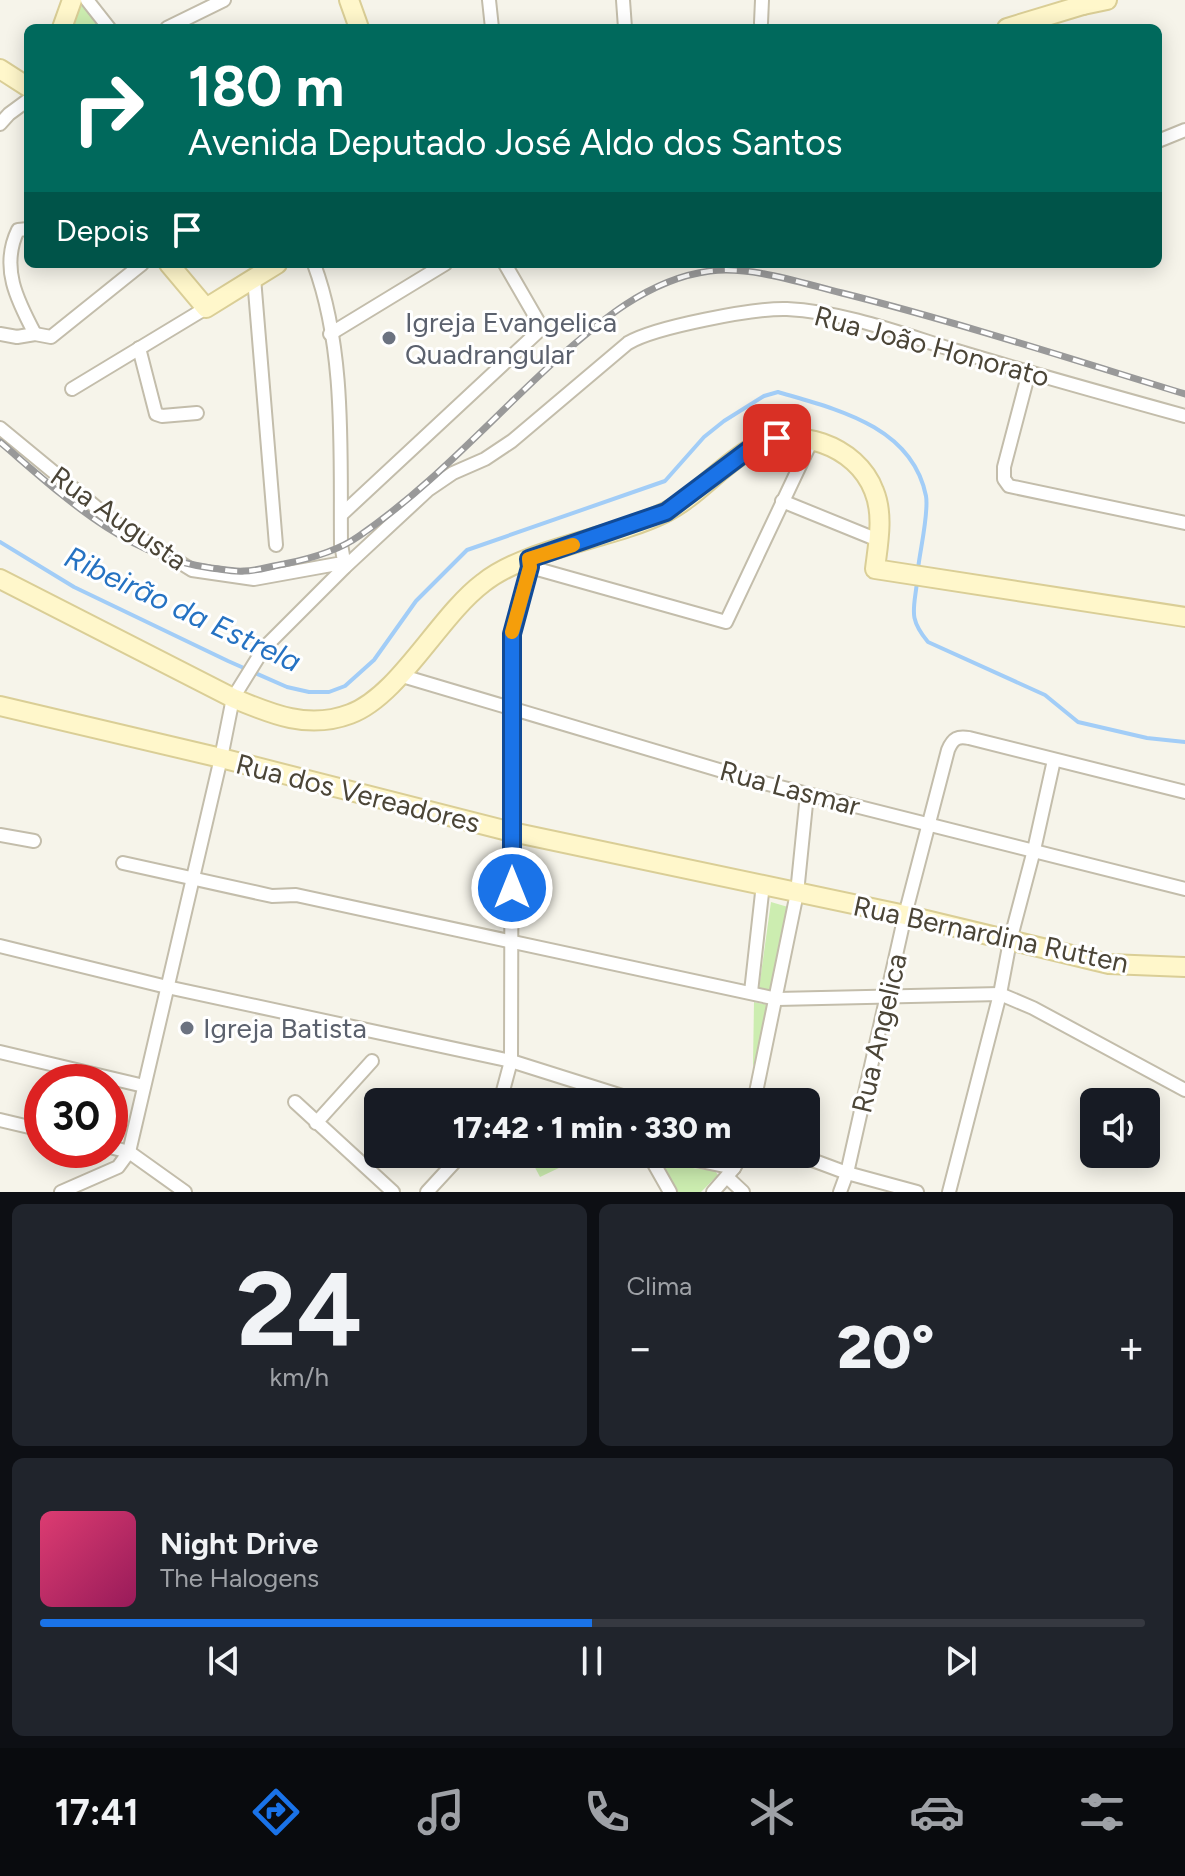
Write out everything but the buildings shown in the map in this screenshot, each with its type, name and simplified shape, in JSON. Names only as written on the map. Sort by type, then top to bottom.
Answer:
[{"type":"street","points":[[63,24],[72,0]]},
{"type":"street","points":[[87,0],[103,24]]},
{"type":"street","points":[[174,24],[208,4],[224,0]]},
{"type":"street","points":[[349,0],[358,24]]},
{"type":"street","points":[[489,0],[492,24]]},
{"type":"street","points":[[623,0],[625,24]]},
{"type":"street","points":[[761,23],[762,0]]},
{"type":"street","points":[[1020,24],[1086,3],[1107,0]]},
{"type":"street","points":[[0,69],[24,84]]},
{"type":"street","points":[[0,124],[24,103]]},
{"type":"street","points":[[1162,139],[1185,130]]},
{"type":"street","points":[[24,229],[18,230],[5,250],[10,284],[35,334]]},
{"type":"street","points":[[0,334],[51,337],[132,268]]},
{"type":"street","points":[[172,268],[206,308]]},
{"type":"street","points":[[72,389],[270,268]]},
{"type":"street","points":[[315,268],[330,334],[340,407],[341,544],[345,567]]},
{"type":"street","points":[[330,334],[438,268]]},
{"type":"street","points":[[341,515],[542,328],[507,268]]},
{"type":"street","points":[[254,278],[276,545]]},
{"type":"street","name":"Rua João Honorato","points":[[235,694],[264,648],[428,490],[505,446],[610,355],[642,336],[755,310],[807,311],[867,324],[1185,416]]},
{"type":"street","points":[[139,348],[156,414],[197,413]]},
{"type":"street","points":[[1029,372],[1004,467],[1004,479],[1013,488],[1185,523]]},
{"type":"street","name":"Rua Augusta","points":[[0,428],[113,521],[192,570],[254,579],[337,564],[345,567]]},
{"type":"street","points":[[0,579],[286,718],[325,720],[351,714],[370,703],[482,583],[497,573],[666,512],[751,448],[791,437],[812,440],[840,451],[868,478],[878,504],[875,569],[1185,617]]},
{"type":"street","points":[[529,563],[726,622],[812,440]]},
{"type":"street","points":[[782,501],[878,540]]},
{"type":"street","points":[[504,1088],[511,1061],[512,634],[529,563]]},
{"type":"street","name":"Rua Lasmar","points":[[399,675],[756,781],[1185,889]]},
{"type":"street","points":[[61,1192],[118,1167],[129,1152],[235,694]]},
{"type":"street","name":"Rua dos Vereadores","points":[[0,706],[512,832],[797,893]]},
{"type":"street","name":"Rua Angelica","points":[[840,1192],[847,1173],[905,915],[954,739],[961,736],[1054,760]]},
{"type":"street","points":[[949,1192],[1000,994],[1054,760],[1185,792]]},
{"type":"street","points":[[757,1088],[797,893],[807,794]]},
{"type":"street","points":[[0,835],[34,841]]},
{"type":"street","points":[[123,863],[272,896],[296,895],[777,999],[1000,994],[1033,1008],[1185,1090]]},
{"type":"street","points":[[751,992],[763,884]]},
{"type":"street","name":"Rua Bernardina Rutten","points":[[797,893],[905,915],[1109,964],[1185,967]]},
{"type":"street","points":[[0,946],[167,987],[511,1061],[597,1088]]},
{"type":"street","points":[[0,1052],[144,1086]]},
{"type":"street","points":[[316,1123],[372,1061]]},
{"type":"street","points":[[295,1102],[393,1192]]},
{"type":"street","points":[[0,1120],[24,1126]]},
{"type":"street","points":[[129,1152],[185,1192]]},
{"type":"street","points":[[820,1163],[917,1192]]},
{"type":"street","points":[[427,1192],[449,1168]]},
{"type":"street","points":[[656,1168],[670,1192]]},
{"type":"street","points":[[716,1168],[730,1172],[743,1192]]},
{"type":"street","points":[[713,1192],[733,1168]]},
{"type":"green space","points":[[75,0],[84,0],[103,21],[97,24],[66,24]]},
{"type":"green space","points":[[771,902],[788,907],[773,992],[759,988]]},
{"type":"green space","points":[[754,1002],[772,1006],[756,1073],[753,1064]]},
{"type":"green space","points":[[535,1168],[559,1168],[540,1177]]},
{"type":"green space","points":[[665,1168],[693,1168],[715,1171],[718,1175],[701,1192],[677,1192]]},
{"type":"waterway","name":"Ribeirão da Estrela","points":[[0,542],[74,587],[228,661],[287,687],[329,692],[345,686],[374,660],[416,601],[467,550],[665,481],[704,437],[724,421],[764,396],[778,392],[868,424],[905,453],[918,472],[927,503],[918,569]]},
{"type":"waterway","name":"Ribeirão da Estrela","points":[[917,582],[915,620],[928,642],[1045,695],[1078,722],[1147,738],[1185,742]]},
{"type":"railway","points":[[0,442],[97,521],[151,551],[180,562],[236,571],[294,562],[342,546],[386,517],[555,361],[626,304],[666,283],[710,271],[726,270],[777,276],[885,304],[1185,394]]},
{"type":"slow traffic","points":[[512,632],[530,567],[529,559],[573,545]]},
{"type":"place","name":"Igreja Evangelica Quadrangular","points":[[389,338]]},
{"type":"place","name":"Igreja Batista","points":[[187,1028]]},
{"type":"route","points":[[512,888],[512,634],[530,567],[529,559],[666,512],[751,448],[777,438]]}]
